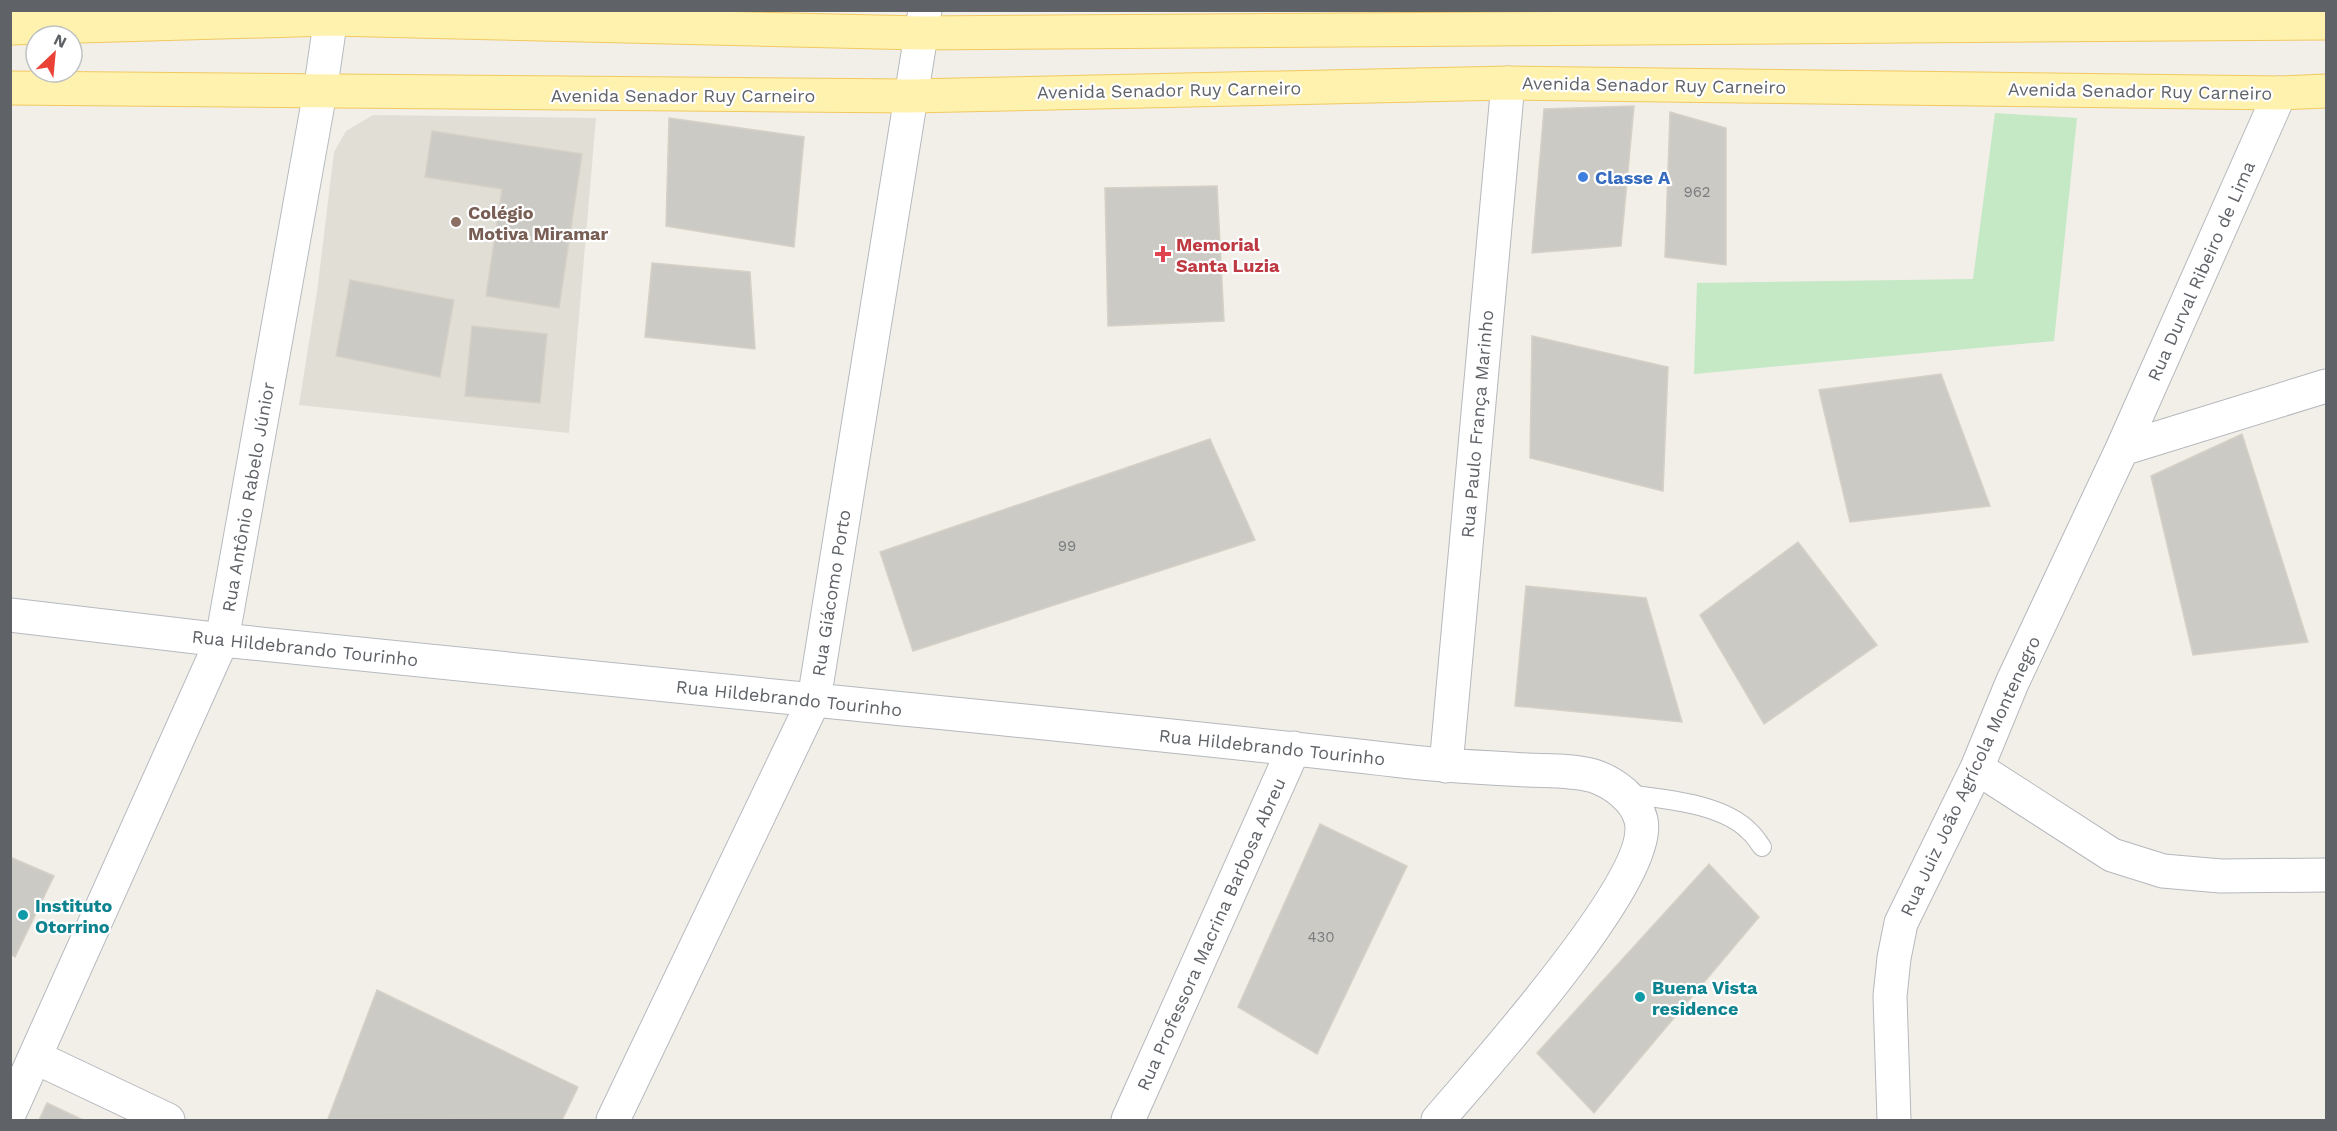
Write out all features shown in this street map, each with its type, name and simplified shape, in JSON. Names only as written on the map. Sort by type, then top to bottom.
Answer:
[{"type":"main road","points":[[10,28],[332,15],[922,22],[2326,23]]},
{"type":"main road","name":"Avenida Senador Ruy Carneiro","points":[[10,88],[909,96],[1508,83],[2280,93],[2326,91]]},
{"type":"street","name":"Rua Antônio Rabelo Júnior","points":[[10,1112],[222,640],[332,15]]},
{"type":"street","name":"Rua Giácomo Porto","points":[[613,1120],[814,700],[922,22]]},
{"type":"street","name":"Rua Paulo França Marinho","points":[[1446,766],[1508,83]]},
{"type":"street","name":"Rua Durval Ribeiro de Lima","points":[[2121,449],[2280,93]]},
{"type":"street","points":[[2121,449],[2326,386]]},
{"type":"street","name":"Rua Juiz João Agrícola Montenegro","points":[[1894,1120],[1890,996],[1901,923],[1977,768],[2012,683],[2121,449]]},
{"type":"street","name":"Rua Hildebrando Tourinho","points":[[10,615],[222,640],[1294,748],[1446,766],[1568,772],[1592,776],[1626,794]]},
{"type":"street","name":"Rua Professora Macrina Barbosa Abreu","points":[[1128,1120],[1294,748]]},
{"type":"street","points":[[1977,768],[2112,855],[2163,871],[2221,876],[2326,875]]},
{"type":"street","points":[[1438,1120],[1557,978],[1615,896],[1632,864],[1641,839],[1642,822],[1637,809],[1626,794]]},
{"type":"street","points":[[36,1058],[168,1120]]},
{"type":"lane","points":[[1626,794],[1692,804],[1726,815],[1749,830],[1762,847]]},
{"type":"shaded area","name":"Colégio Motiva Miramar","points":[[373,115],[596,118],[569,433],[299,405],[317,292],[334,152],[346,131]]},
{"type":"green space","points":[[1995,113],[2077,118],[2054,341],[1694,374],[1697,283],[1973,279]]},
{"type":"building","name":"Classe A","points":[[1634,106],[1621,246],[1532,253],[1544,109]]},
{"type":"building","points":[[1670,112],[1726,128],[1726,265],[1665,257]]},
{"type":"building","points":[[669,118],[804,137],[794,247],[666,226]]},
{"type":"building","points":[[432,131],[582,154],[559,308],[486,296],[502,189],[425,177]]},
{"type":"building","name":"Memorial Santa Luzia","points":[[1217,186],[1224,321],[1108,326],[1105,188]]},
{"type":"building","points":[[652,263],[750,272],[755,349],[645,337]]},
{"type":"building","points":[[350,280],[454,300],[440,377],[336,356]]},
{"type":"building","points":[[472,326],[547,334],[540,403],[465,396]]},
{"type":"building","points":[[1532,336],[1668,367],[1663,491],[1530,458]]},
{"type":"building","points":[[1941,374],[1990,506],[1850,522],[1819,390]]},
{"type":"building","points":[[2242,434],[2308,642],[2193,655],[2151,476]]},
{"type":"building","points":[[1210,439],[1255,540],[913,651],[880,552]]},
{"type":"building","points":[[1798,542],[1877,645],[1764,724],[1700,615]]},
{"type":"building","points":[[1526,586],[1646,598],[1682,722],[1515,706]]},
{"type":"building","points":[[1320,824],[1407,866],[1317,1054],[1238,1007]]},
{"type":"building","name":"Instituto Otorrino","points":[[10,857],[54,876],[15,957],[10,954]]},
{"type":"building","name":"Buena Vista residence","points":[[1709,864],[1759,917],[1594,1113],[1537,1053]]},
{"type":"building","points":[[377,990],[578,1087],[562,1120],[328,1119]]},
{"type":"building","points":[[47,1103],[83,1120],[39,1120]]},
{"type":"place","name":"Classe A","points":[[1583,177]]},
{"type":"place","name":"Colégio Motiva Miramar","points":[[456,222]]},
{"type":"place","name":"Memorial Santa Luzia","points":[[1163,254]]},
{"type":"place","name":"Instituto Otorrino","points":[[23,915]]},
{"type":"place","name":"Buena Vista residence","points":[[1640,997]]}]
